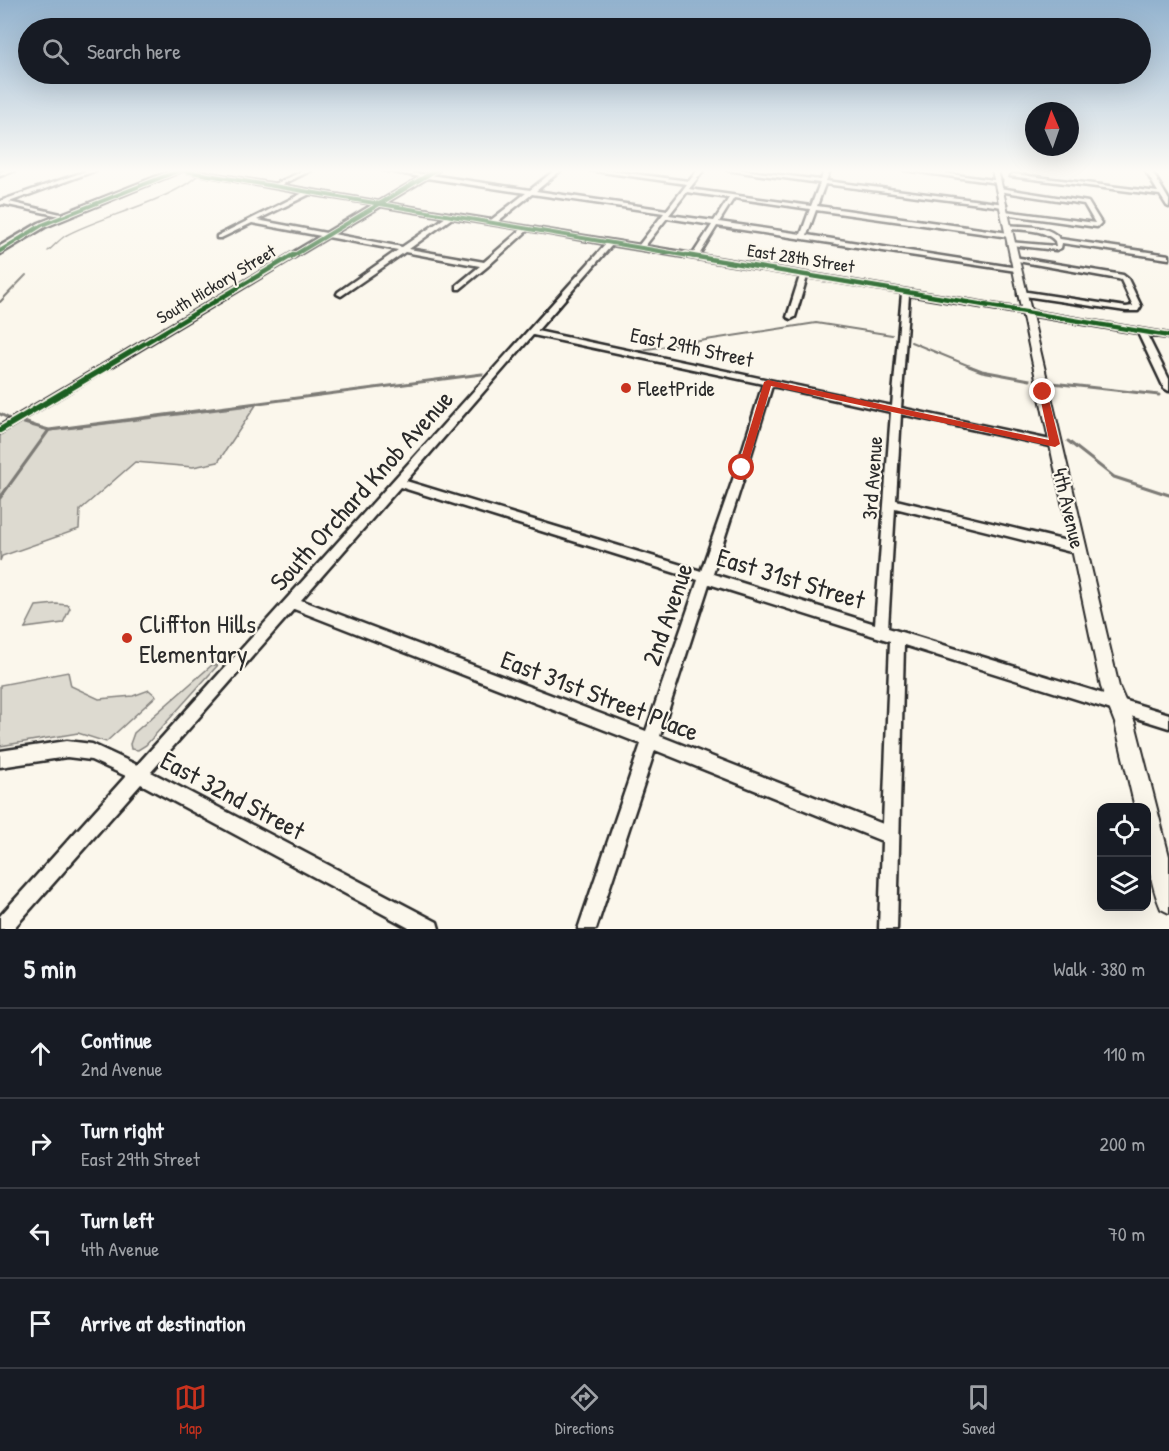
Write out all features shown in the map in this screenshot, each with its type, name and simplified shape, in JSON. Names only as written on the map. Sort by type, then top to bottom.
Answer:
[{"type":"highway","points":[[0,251],[29,231],[70,213]]},
{"type":"main road","name":"4th Avenue","points":[[1005,213],[1110,687],[1125,723],[1145,803]]},
{"type":"main road","name":"4th Avenue","points":[[1151,828],[1169,901]]},
{"type":"street","points":[[51,213],[63,216]]},
{"type":"street","points":[[219,237],[267,213]]},
{"type":"street","name":"South Hickory Street","points":[[0,430],[363,213]]},
{"type":"street","name":"East 28th Street","points":[[442,213],[1169,336]]},
{"type":"street","points":[[493,222],[504,213]]},
{"type":"street","points":[[663,213],[715,224],[1016,269]]},
{"type":"street","points":[[695,256],[722,213]]},
{"type":"street","points":[[803,237],[812,213]]},
{"type":"street","points":[[858,213],[1169,257]]},
{"type":"street","points":[[1029,213],[1097,225],[1092,213]]},
{"type":"street","points":[[641,247],[667,214]]},
{"type":"street","points":[[341,294],[452,215]]},
{"type":"street","points":[[252,221],[486,266]]},
{"type":"street","points":[[460,287],[527,228]]},
{"type":"street","points":[[1009,235],[1056,242]]},
{"type":"street","name":"South Orchard Knob Avenue","points":[[1,929],[137,773],[611,242]]},
{"type":"street","points":[[1014,259],[1120,277],[1124,279],[1137,306],[1135,309],[1126,309],[1021,293]]},
{"type":"street","points":[[791,317],[804,274]]},
{"type":"street","name":"3rd Avenue","points":[[888,929],[892,836],[889,634],[891,503],[906,291]]},
{"type":"street","points":[[1141,331],[1169,388]]},
{"type":"street","name":"East 29th Street","points":[[532,332],[1055,444]]},
{"type":"street","name":"2nd Avenue","points":[[587,929],[742,468],[768,382]]},
{"type":"street","name":"East 31st Street","points":[[398,482],[1169,721]]},
{"type":"street","points":[[891,503],[1079,549]]},
{"type":"street","name":"East 31st Street Place","points":[[291,602],[892,836]]},
{"type":"street","name":"East 32nd Street","points":[[0,759],[66,749],[92,752],[137,773],[430,929]]},
{"type":"shaded area","points":[[256,405],[218,462],[193,467],[135,462],[80,510],[79,529],[2,556],[0,561],[0,434],[22,420],[49,431]]},
{"type":"shaded area","points":[[68,605],[70,608],[63,623],[25,628],[36,606]]},
{"type":"shaded area","points":[[212,665],[218,665],[146,745],[138,750],[131,749],[130,744],[134,733]]},
{"type":"shaded area","points":[[68,672],[71,686],[99,699],[133,696],[149,690],[156,696],[106,742],[78,733],[0,746],[0,685]]},
{"type":"waterway","points":[[48,251],[65,236],[119,213]]},
{"type":"waterway","points":[[0,302],[26,275]]},
{"type":"waterway","points":[[641,350],[816,323],[892,335]]},
{"type":"waterway","points":[[911,342],[972,367]]},
{"type":"waterway","points":[[969,366],[982,371],[1030,380]]},
{"type":"waterway","points":[[49,430],[482,374]]},
{"type":"waterway","points":[[1052,383],[1159,395]]},
{"type":"waterway","points":[[0,414],[8,418]]},
{"type":"waterway","points":[[24,423],[49,430]]},
{"type":"waterway","points":[[0,498],[49,430]]},
{"type":"waterway","points":[[1068,441],[1114,477],[1169,495]]},
{"type":"cycle path","points":[[0,251],[42,225],[71,213]]},
{"type":"cycle path","points":[[0,430],[363,213]]},
{"type":"cycle path","points":[[438,213],[1169,336]]},
{"type":"place","name":"FleetPride","points":[[626,388]]},
{"type":"place","name":"Cliffton Hills Elementary","points":[[127,638]]},
{"type":"route","points":[[742,468],[768,382],[1055,444],[1043,392]]}]
